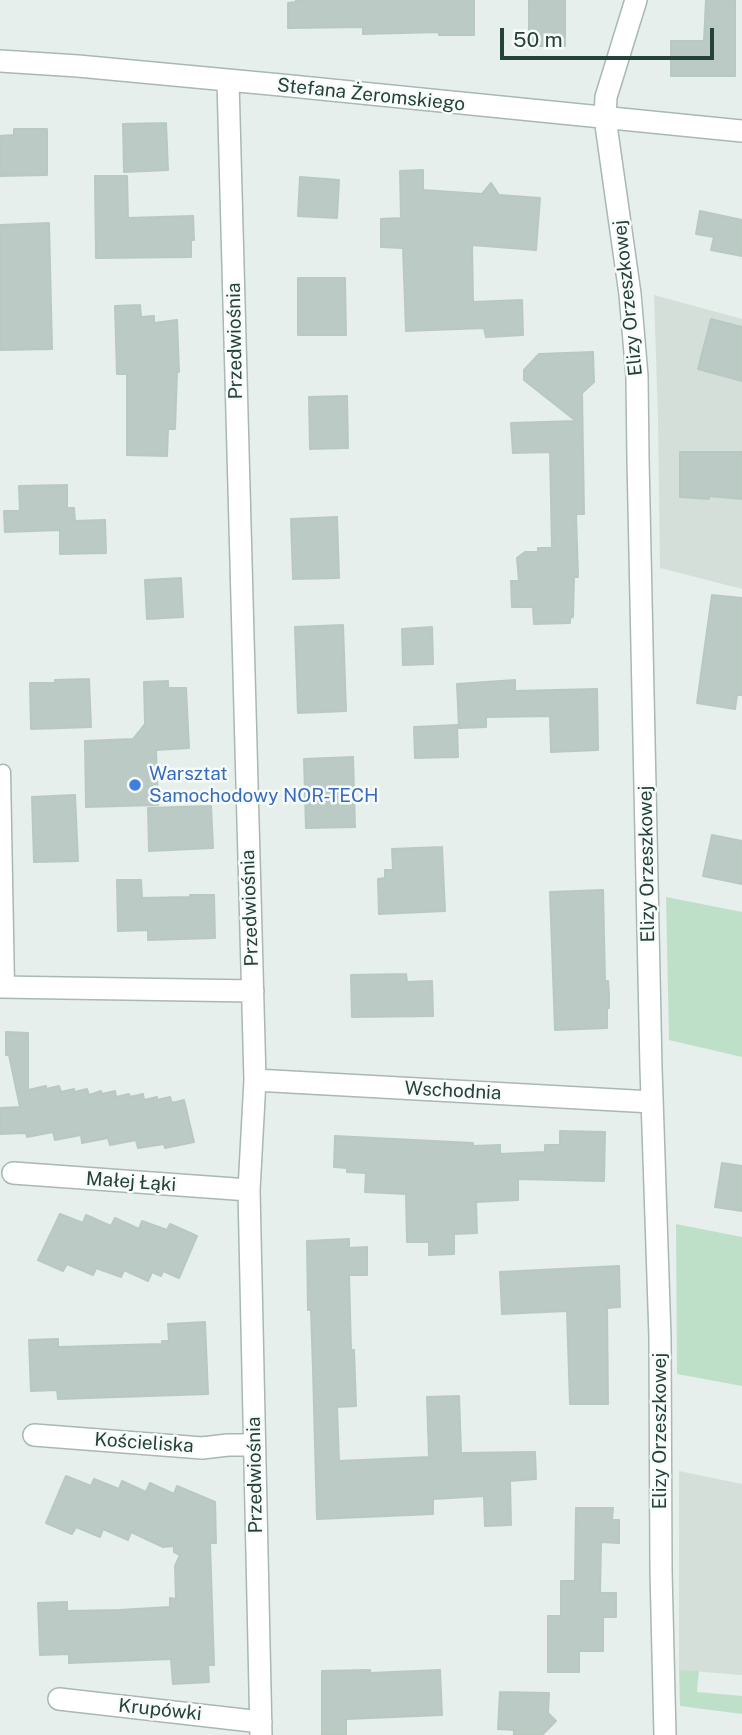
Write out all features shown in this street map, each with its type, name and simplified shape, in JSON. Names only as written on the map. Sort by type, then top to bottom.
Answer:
[{"type":"street","name":"Elizy Orzeszkowej","points":[[636,0],[606,97],[605,118],[630,295],[637,376],[652,1102],[660,1337],[665,1735]]},
{"type":"street","name":"Stefana Żeromskiego","points":[[0,61],[281,85],[742,131]]},
{"type":"street","name":"Przedwiośnia","points":[[228,82],[255,1080],[249,1190],[261,1728]]},
{"type":"street","points":[[3,987],[253,991]]},
{"type":"street","name":"Wschodnia","points":[[255,1080],[652,1102]]},
{"type":"street","name":"Małej Łąki","points":[[13,1173],[249,1190]]},
{"type":"street","name":"Kościeliska","points":[[34,1435],[202,1448],[254,1445]]},
{"type":"street","name":"Krupówki","points":[[59,1699],[261,1728]]},
{"type":"lane","points":[[3,772],[3,987]]},
{"type":"shaded area","points":[[654,295],[742,319],[742,589],[660,568]]},
{"type":"shaded area","points":[[679,1471],[742,1484],[742,1675],[679,1670]]},
{"type":"green space","points":[[666,897],[742,912],[742,1057],[669,1040]]},
{"type":"green space","points":[[676,1224],[742,1237],[742,1386],[677,1374]]},
{"type":"green space","points":[[679,1670],[699,1671],[697,1692],[742,1696],[742,1714],[680,1706]]},
{"type":"building","points":[[296,0],[474,0],[474,35],[439,35],[439,32],[363,34],[363,27],[288,28],[288,3]]},
{"type":"building","points":[[529,0],[565,0],[565,46],[529,46]]},
{"type":"building","points":[[706,0],[735,0],[735,76],[671,76],[671,41],[704,41]]},
{"type":"building","points":[[166,123],[168,170],[124,172],[123,124]]},
{"type":"building","points":[[14,129],[47,129],[47,175],[0,176],[0,136],[14,135]]},
{"type":"building","points":[[423,170],[423,190],[482,194],[491,183],[499,195],[540,198],[536,250],[472,245],[473,302],[522,300],[523,335],[486,337],[484,328],[406,331],[403,248],[381,247],[381,219],[401,218],[400,171]]},
{"type":"building","points":[[95,176],[127,176],[128,218],[193,216],[194,240],[191,240],[191,257],[96,258]]},
{"type":"building","points":[[300,177],[339,180],[337,218],[298,216]]},
{"type":"building","points":[[700,211],[742,220],[742,256],[711,250],[714,237],[696,234]]},
{"type":"building","points":[[49,223],[52,349],[0,350],[0,225]]},
{"type":"building","points":[[298,278],[345,278],[346,335],[298,335]]},
{"type":"building","points":[[140,305],[141,317],[154,316],[154,323],[177,320],[179,372],[175,429],[168,429],[167,456],[127,455],[127,374],[117,374],[115,306]]},
{"type":"building","points":[[711,319],[742,327],[742,381],[698,369]]},
{"type":"building","points":[[593,352],[594,382],[582,393],[584,514],[576,514],[578,577],[574,577],[573,617],[570,618],[570,623],[534,624],[533,607],[512,607],[511,581],[519,581],[517,558],[525,552],[538,552],[538,548],[552,548],[550,452],[513,453],[511,423],[576,421],[524,380],[524,370],[539,354]]},
{"type":"building","points":[[347,396],[348,448],[310,449],[309,397]]},
{"type":"building","points":[[680,452],[742,452],[742,499],[680,497]]},
{"type":"building","points":[[67,485],[67,508],[74,508],[75,521],[105,520],[106,553],[60,554],[60,530],[5,532],[4,511],[20,511],[19,486]]},
{"type":"building","points":[[337,517],[339,578],[293,579],[291,519]]},
{"type":"building","points":[[181,578],[183,617],[147,619],[145,580]]},
{"type":"building","points":[[712,595],[742,598],[742,695],[737,695],[735,709],[697,703]]},
{"type":"building","points":[[343,625],[346,711],[298,713],[295,627]]},
{"type":"building","points":[[432,627],[433,664],[403,665],[402,629]]},
{"type":"building","points":[[89,679],[91,727],[31,729],[30,683]]},
{"type":"building","points":[[515,680],[515,691],[597,689],[598,750],[551,752],[550,716],[486,717],[486,727],[459,728],[457,684]]},
{"type":"building","points":[[168,681],[168,688],[186,688],[189,748],[156,750],[158,805],[86,807],[85,741],[133,739],[145,724],[144,682]]},
{"type":"building","points":[[457,725],[458,757],[415,758],[414,727]]},
{"type":"building","points":[[353,757],[355,827],[306,828],[304,759]]},
{"type":"building","points":[[75,795],[78,861],[34,862],[32,797]]},
{"type":"building","points":[[211,806],[213,848],[149,851],[148,808]]},
{"type":"building","points":[[712,835],[742,841],[742,884],[703,876]]},
{"type":"building","points":[[442,847],[445,911],[379,914],[378,879],[385,878],[385,870],[393,870],[392,849]]},
{"type":"building","points":[[117,880],[141,880],[142,898],[214,895],[215,938],[148,940],[148,930],[118,931]]},
{"type":"building","points":[[603,890],[605,981],[608,981],[609,994],[607,1028],[555,1030],[550,892]]},
{"type":"building","points":[[406,974],[407,982],[432,981],[433,1016],[352,1017],[351,975]]},
{"type":"building","points":[[6,1032],[28,1033],[28,1090],[59,1086],[61,1092],[87,1089],[89,1095],[101,1091],[102,1094],[115,1091],[116,1097],[143,1094],[144,1100],[170,1097],[172,1103],[184,1100],[194,1142],[165,1148],[164,1144],[138,1148],[136,1140],[110,1145],[108,1138],[82,1143],[81,1135],[55,1140],[53,1132],[27,1137],[26,1133],[0,1134],[0,1108],[20,1107],[9,1055],[6,1055]]},
{"type":"building","points":[[560,1131],[605,1132],[604,1181],[518,1179],[518,1200],[476,1202],[477,1233],[454,1234],[454,1254],[429,1255],[429,1242],[407,1242],[406,1194],[365,1192],[366,1173],[347,1172],[347,1168],[334,1167],[335,1136],[473,1143],[473,1146],[500,1145],[500,1154],[545,1152],[545,1145],[560,1145]]},
{"type":"building","points":[[722,1163],[742,1166],[742,1211],[715,1207]]},
{"type":"building","points":[[60,1214],[83,1223],[86,1215],[111,1226],[115,1218],[139,1229],[142,1221],[167,1230],[170,1224],[197,1236],[179,1278],[163,1271],[161,1276],[152,1272],[148,1281],[124,1270],[121,1277],[96,1268],[93,1275],[67,1264],[63,1271],[38,1260]]},
{"type":"building","points":[[349,1239],[349,1248],[367,1247],[367,1275],[349,1275],[356,1406],[337,1407],[339,1461],[429,1457],[427,1397],[459,1396],[461,1453],[535,1452],[536,1479],[510,1481],[511,1525],[485,1526],[484,1496],[433,1499],[433,1514],[317,1519],[307,1241]]},
{"type":"building","points":[[619,1266],[620,1307],[607,1308],[608,1404],[570,1404],[567,1311],[502,1314],[500,1272]]},
{"type":"building","points":[[205,1322],[208,1394],[58,1399],[57,1390],[31,1391],[29,1340],[58,1339],[58,1347],[162,1344],[162,1341],[169,1341],[168,1324]]},
{"type":"building","points":[[66,1476],[91,1486],[94,1479],[119,1489],[122,1481],[146,1492],[150,1483],[174,1494],[177,1486],[215,1502],[216,1543],[210,1543],[214,1665],[208,1665],[209,1682],[173,1684],[171,1659],[69,1663],[69,1654],[40,1655],[38,1603],[67,1602],[67,1611],[119,1610],[170,1607],[170,1598],[176,1599],[175,1566],[180,1555],[174,1552],[174,1546],[163,1547],[131,1532],[128,1540],[103,1529],[100,1537],[76,1527],[72,1534],[46,1523]]},
{"type":"building","points":[[576,1508],[613,1508],[612,1520],[619,1520],[619,1543],[601,1542],[600,1593],[616,1593],[616,1617],[603,1617],[603,1651],[579,1651],[579,1672],[548,1672],[548,1616],[561,1616],[561,1581],[575,1581]]},
{"type":"building","points":[[370,1670],[370,1673],[440,1670],[442,1715],[346,1719],[346,1735],[322,1735],[322,1671]]},
{"type":"building","points":[[500,1692],[549,1693],[548,1713],[556,1721],[542,1735],[514,1735],[514,1730],[498,1729]]},
{"type":"place","name":"Warsztat Samochodowy NOR-TECH","points":[[135,785]]}]
